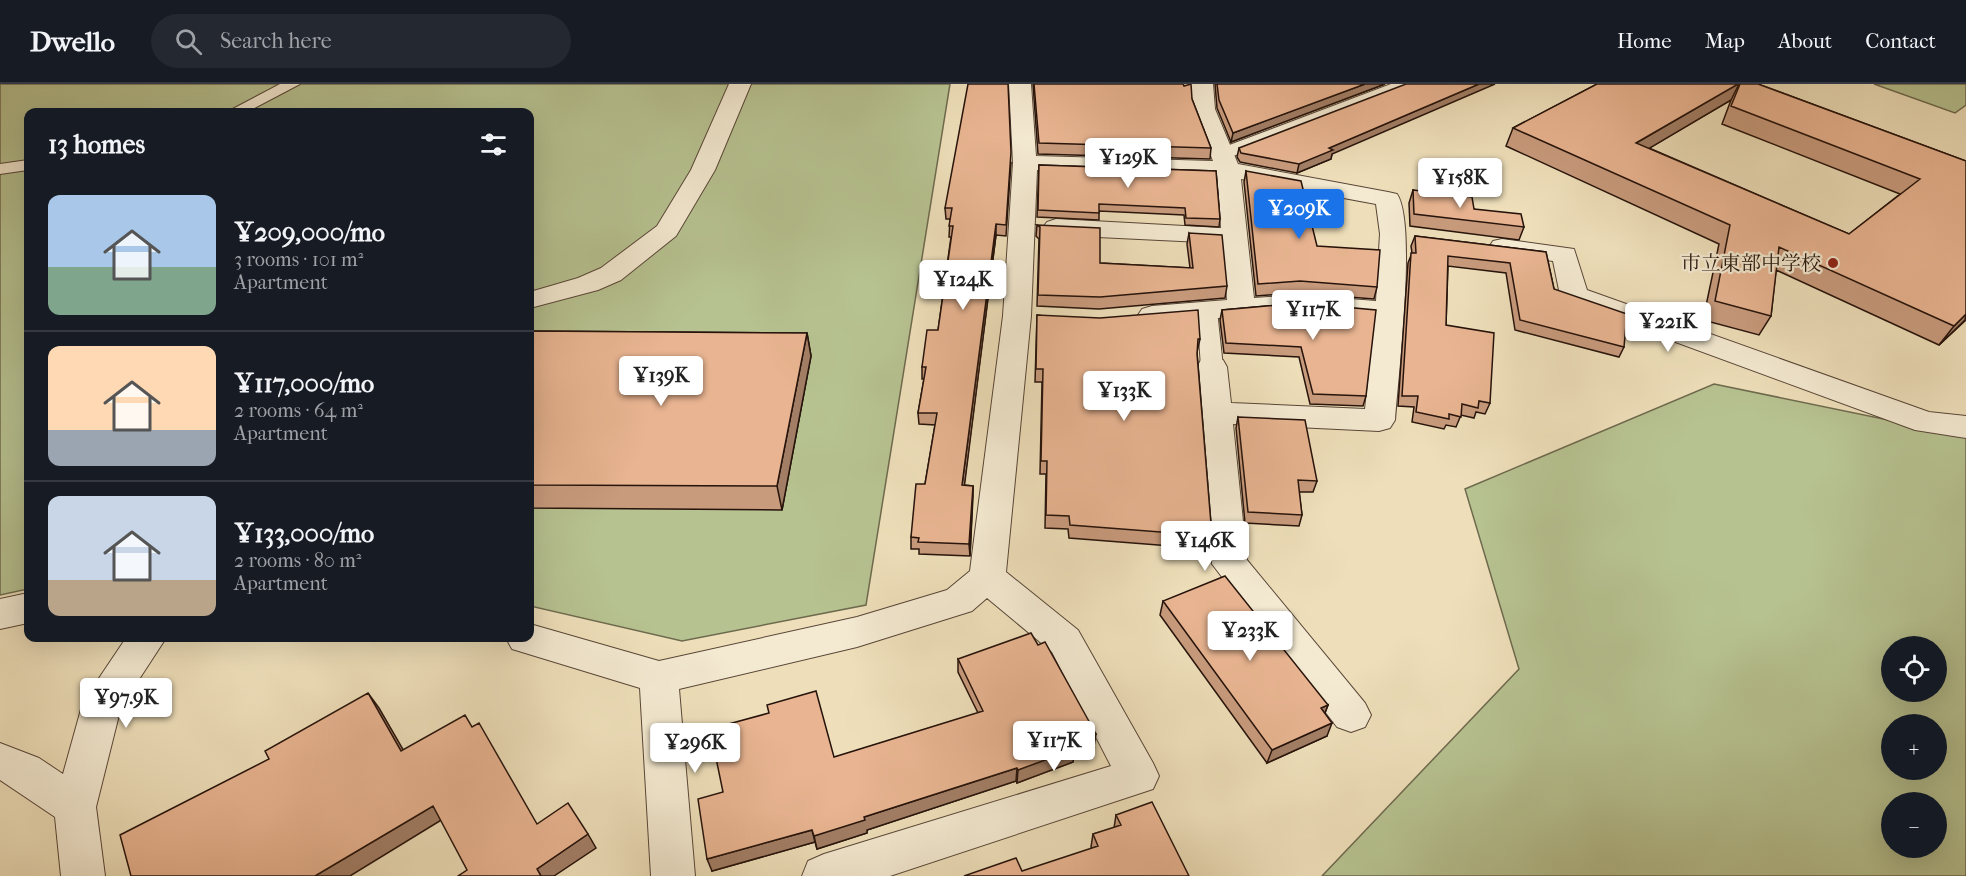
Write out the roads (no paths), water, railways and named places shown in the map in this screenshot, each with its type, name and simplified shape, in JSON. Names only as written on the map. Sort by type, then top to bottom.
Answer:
[{"type":"street","points":[[534,299],[588,284],[611,274],[667,231],[704,170],[740,84]]},
{"type":"street","points":[[534,641],[659,677],[857,632],[923,612],[959,601],[987,577],[1028,317],[1021,226],[1025,163],[1020,84]]},
{"type":"street","points":[[1202,84],[1204,109],[1225,161],[1241,306]]},
{"type":"street","points":[[1025,163],[1225,161],[1388,199],[1405,235],[1390,311],[1379,420],[1216,413]]},
{"type":"street","points":[[1021,226],[1234,237]]},
{"type":"street","points":[[1473,243],[1565,255],[1574,295],[1926,422],[1966,427]]},
{"type":"street","points":[[1131,317],[1297,303],[1390,311]]},
{"type":"street","points":[[1212,367],[1230,564],[1351,715]]},
{"type":"street","points":[[824,876],[1138,776],[1065,641],[987,577]]},
{"type":"street","points":[[0,614],[24,609]]},
{"type":"street","points":[[83,876],[75,807],[103,702],[144,642]]},
{"type":"street","points":[[659,677],[673,876]]},
{"type":"street","points":[[0,760],[24,771],[75,807]]},
{"type":"lane","points":[[243,108],[292,84]]},
{"type":"lane","points":[[1225,161],[1404,84]]},
{"type":"lane","points":[[0,169],[24,166]]},
{"type":"lane","points":[[1207,310],[1212,367]]},
{"type":"place","name":"市立東部中学校","points":[[1833,263]]}]
